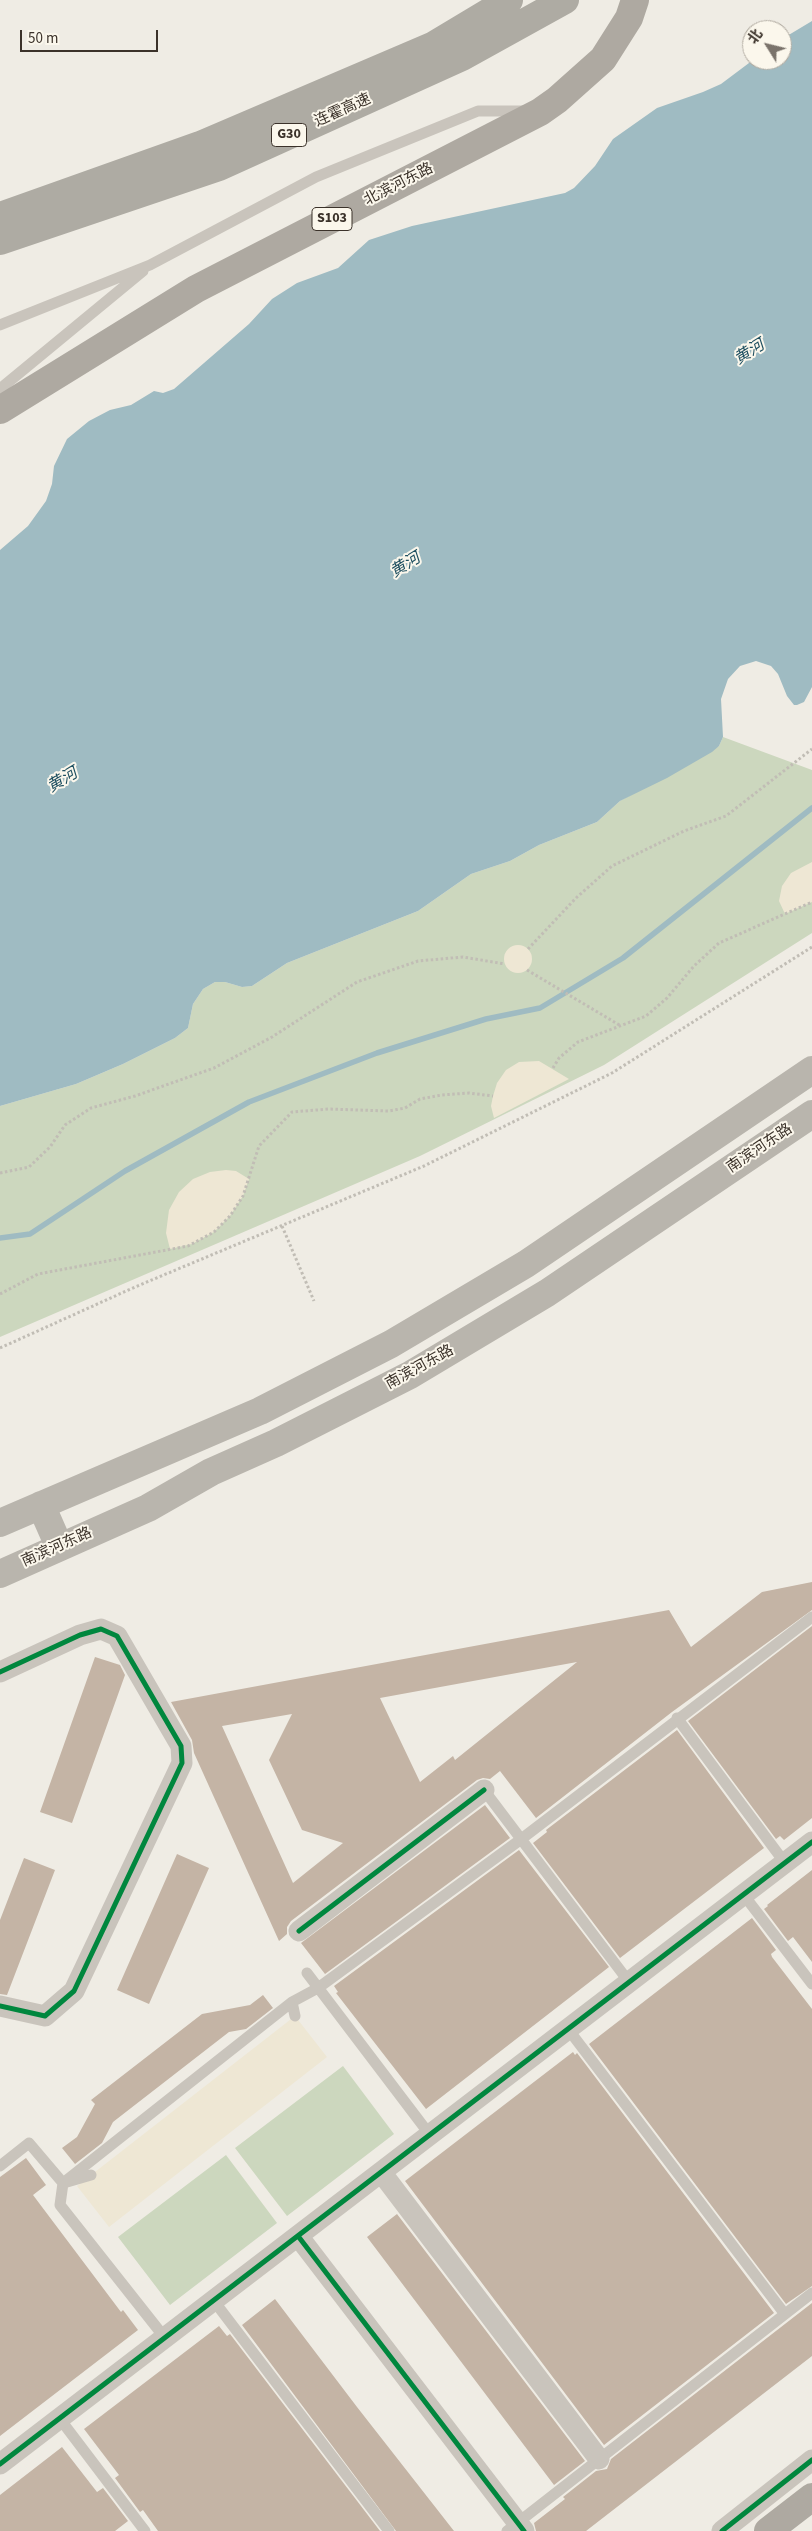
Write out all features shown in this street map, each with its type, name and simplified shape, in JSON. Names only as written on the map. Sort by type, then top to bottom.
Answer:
[{"type":"highway","name":"连霍高速","points":[[0,216],[200,146],[434,45],[509,0]]},
{"type":"highway","name":"连霍高速","points":[[0,241],[219,167],[462,57],[564,0]]},
{"type":"main road","name":"北滨河东路","points":[[0,410],[196,289],[540,112],[557,100],[603,59],[629,18],[636,0]]},
{"type":"main road","points":[[0,1523],[260,1411],[392,1344],[526,1264],[812,1070]]},
{"type":"main road","name":"南滨河东路","points":[[0,1574],[59,1546],[148,1508],[211,1472],[284,1439],[410,1374],[547,1293],[812,1114]]},
{"type":"main road","points":[[41,1505],[59,1546]]},
{"type":"main road","points":[[768,2531],[812,2497]]},
{"type":"street","points":[[0,1672],[80,1635],[101,1629],[117,1636],[181,1746],[182,1762],[74,1991],[45,2016],[0,2006]]},
{"type":"street","points":[[299,1931],[484,1790]]},
{"type":"street","points":[[0,2464],[812,1842]]},
{"type":"street","points":[[381,2172],[599,2459]]},
{"type":"street","points":[[298,2236],[516,2528]]},
{"type":"street","points":[[722,2531],[812,2460]]},
{"type":"lane","points":[[0,325],[150,265],[316,177],[478,111],[540,112]]},
{"type":"lane","points":[[0,389],[150,265]]},
{"type":"lane","points":[[164,2338],[60,2205],[63,2183],[292,2002],[318,1988],[520,1840],[812,1616]]},
{"type":"lane","points":[[677,1718],[785,1863]]},
{"type":"lane","points":[[484,1790],[629,1982]]},
{"type":"lane","points":[[743,1894],[812,1984]]},
{"type":"lane","points":[[307,1973],[430,2135]]},
{"type":"lane","points":[[292,2002],[295,2016]]},
{"type":"lane","points":[[568,2029],[784,2313]]},
{"type":"lane","points":[[0,2166],[29,2143],[63,2183]]},
{"type":"lane","points":[[63,2183],[91,2175]]},
{"type":"lane","points":[[516,2528],[599,2459],[812,2293]]},
{"type":"lane","points":[[214,2301],[389,2531]]},
{"type":"lane","points":[[60,2418],[145,2531]]},
{"type":"path","points":[[528,950],[576,898],[612,866],[684,832],[726,816],[812,749]]},
{"type":"path","points":[[553,1068],[559,1058],[578,1042],[646,1016],[667,998],[694,966],[719,943],[812,902]]},
{"type":"path","points":[[0,1348],[424,1166],[612,1073],[812,947]]},
{"type":"path","points":[[0,1173],[29,1167],[50,1147],[65,1125],[91,1108],[135,1096],[214,1068],[272,1037],[358,982],[418,961],[463,957],[505,964]]},
{"type":"path","points":[[527,970],[622,1026]]},
{"type":"path","points":[[0,1294],[38,1274],[188,1246],[214,1232],[230,1216],[243,1196],[259,1146],[292,1112],[329,1109],[389,1111],[405,1108],[420,1099],[442,1095],[469,1093],[493,1096]]},
{"type":"path","points":[[282,1226],[314,1301]]},
{"type":"green space","points":[[723,737],[812,770],[812,933],[604,1065],[420,1156],[0,1337],[0,1106],[76,1084],[123,1064],[175,1038],[188,1028],[193,1004],[203,989],[215,982],[225,982],[242,987],[252,986],[287,963],[418,911],[471,874],[510,861],[539,845],[597,822],[620,801],[719,746]]},
{"type":"green space","points":[[343,2066],[394,2134],[287,2216],[235,2148]]},
{"type":"green space","points":[[226,2155],[277,2223],[170,2305],[118,2237]]},
{"type":"shaded area","points":[[812,862],[812,902],[785,914],[779,901],[782,886],[791,873]]},
{"type":"shaded area","points":[[518,945],[528,949],[532,959],[528,969],[518,973],[508,969],[504,959],[508,949]]},
{"type":"shaded area","points":[[539,1061],[569,1079],[494,1118],[491,1106],[493,1096],[497,1083],[506,1070],[519,1062]]},
{"type":"shaded area","points":[[236,1171],[249,1179],[243,1196],[230,1216],[214,1232],[192,1244],[170,1249],[166,1233],[169,1210],[179,1192],[193,1179],[210,1172]]},
{"type":"shaded area","points":[[295,2016],[327,2057],[109,2227],[77,2186]]},
{"type":"water","name":"黄河","points":[[812,21],[812,687],[804,702],[794,705],[787,696],[778,674],[771,666],[756,661],[740,666],[728,679],[721,699],[723,737],[719,746],[667,778],[620,801],[597,822],[539,845],[510,861],[471,874],[418,911],[287,963],[252,986],[242,987],[225,982],[215,982],[203,989],[193,1004],[188,1028],[175,1038],[123,1064],[76,1084],[0,1106],[0,550],[28,526],[46,501],[52,484],[54,466],[67,439],[89,421],[110,410],[131,405],[154,391],[163,393],[174,389],[249,324],[272,299],[297,283],[338,268],[369,240],[412,226],[565,193],[574,188],[595,166],[613,139],[657,108],[721,84],[742,68],[742,70],[792,70],[792,33]]},
{"type":"building","points":[[812,1582],[812,1610],[672,1712],[536,1818],[500,1771],[490,1779],[483,1778],[477,1780],[291,1921],[287,1927],[287,1934],[279,1941],[194,1753],[192,1740],[171,1702],[669,1610],[691,1647],[762,1592]],"holes":[[[577,1662],[455,1760],[453,1756],[420,1782],[380,1698]],[[292,1714],[269,1760],[302,1830],[343,1843],[293,1883],[222,1726]]]},
{"type":"building","points":[[812,1626],[812,1818],[784,1840],[780,1836],[776,1839],[688,1721]]},
{"type":"building","points":[[95,1657],[120,1665],[125,1675],[72,1823],[40,1812]]},
{"type":"building","points":[[677,1730],[764,1848],[620,1958],[533,1843],[547,1832],[546,1830]]},
{"type":"building","points":[[485,1805],[510,1838],[325,1974],[301,1943]]},
{"type":"building","points":[[519,1850],[609,1967],[426,2109],[336,1993],[338,1992],[334,1986]]},
{"type":"building","points":[[177,1854],[209,1868],[149,2004],[117,1990]]},
{"type":"building","points":[[24,1858],[55,1870],[7,1995],[0,1994],[0,1920]]},
{"type":"building","points":[[812,1870],[812,1962],[793,1937],[788,1941],[764,1909]]},
{"type":"building","points":[[752,1918],[776,1950],[771,1954],[772,1957],[812,2009],[812,2286],[786,2304],[589,2044]]},
{"type":"building","points":[[263,1995],[273,2008],[246,2029],[229,2032],[113,2122],[102,2143],[75,2164],[62,2148],[77,2137],[95,2104],[91,2100],[202,2014],[250,2005]]},
{"type":"building","points":[[573,2052],[575,2055],[577,2053],[774,2313],[604,2445],[405,2181]]},
{"type":"building","points":[[26,2158],[46,2185],[33,2195],[121,2312],[123,2310],[138,2330],[0,2436],[0,2177]]},
{"type":"building","points":[[397,2214],[585,2461],[554,2485],[367,2237]]},
{"type":"building","points":[[275,2299],[454,2531],[396,2531],[242,2325]]},
{"type":"building","points":[[812,2303],[812,2356],[586,2531],[536,2531],[534,2523],[565,2499],[563,2497],[596,2471],[607,2469],[611,2459]]},
{"type":"building","points":[[219,2326],[227,2336],[230,2334],[380,2531],[158,2531],[143,2510],[140,2512],[115,2478],[119,2475],[84,2429]]},
{"type":"building","points":[[62,2447],[97,2492],[103,2488],[128,2521],[115,2531],[0,2531],[0,2495]]},
{"type":"waterway","points":[[0,1238],[30,1234],[125,1171],[249,1102],[377,1053],[486,1019],[540,1008],[623,958],[812,808]]},
{"type":"cycle path","points":[[0,1672],[80,1635],[101,1629],[117,1636],[181,1746],[182,1763],[74,1991],[45,2016],[0,2006]]},
{"type":"cycle path","points":[[299,1931],[484,1790]]},
{"type":"cycle path","points":[[0,2464],[812,1842]]},
{"type":"cycle path","points":[[298,2236],[524,2531]]},
{"type":"cycle path","points":[[722,2531],[812,2460]]}]
